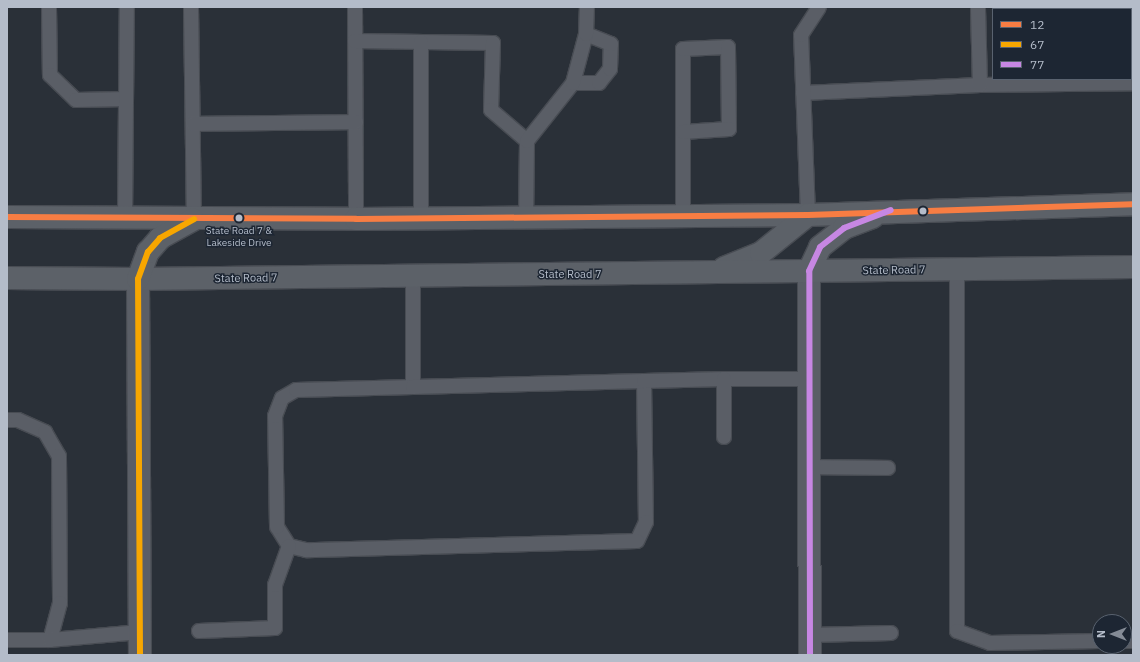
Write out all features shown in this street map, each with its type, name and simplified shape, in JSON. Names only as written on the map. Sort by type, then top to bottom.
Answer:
[{"type":"main road","points":[[7,217],[194,219],[526,218],[808,214],[891,210],[1133,204]]},
{"type":"main road","points":[[809,271],[820,247],[844,228],[891,210]]},
{"type":"main road","points":[[710,274],[761,253],[808,214]]},
{"type":"main road","points":[[138,280],[148,252],[160,238],[194,219]]},
{"type":"main road","name":"State Road 7","points":[[7,278],[138,280],[710,274],[809,271],[1133,267]]},
{"type":"street","points":[[809,271],[811,379],[810,645]]},
{"type":"street","points":[[138,280],[140,655]]},
{"type":"lane","points":[[49,7],[50,75],[76,100],[126,99]]},
{"type":"lane","points":[[125,218],[127,7]]},
{"type":"lane","points":[[191,7],[194,219]]},
{"type":"lane","points":[[355,7],[356,219]]},
{"type":"lane","points":[[526,218],[527,141],[573,83],[586,34],[587,7]]},
{"type":"lane","points":[[978,7],[980,85]]},
{"type":"lane","points":[[808,214],[801,35],[816,8]]},
{"type":"lane","points":[[573,83],[599,83],[610,69],[611,44],[586,34]]},
{"type":"lane","points":[[355,41],[494,43],[491,110],[527,141]]},
{"type":"lane","points":[[421,42],[421,218]]},
{"type":"lane","points":[[683,132],[729,129],[728,47],[684,49],[683,132],[683,216]]},
{"type":"lane","points":[[803,93],[980,85],[1133,83]]},
{"type":"lane","points":[[193,124],[356,122]]},
{"type":"lane","points":[[957,270],[957,631],[990,643],[1092,641]]},
{"type":"lane","points":[[413,276],[413,387]]},
{"type":"lane","points":[[644,381],[646,522],[637,541],[306,550],[289,546],[278,527],[275,416],[282,398],[296,390],[644,381],[724,379],[811,379]]},
{"type":"lane","points":[[724,379],[724,437]]},
{"type":"lane","points":[[7,420],[18,420],[45,432],[58,456],[60,603],[50,640]]},
{"type":"lane","points":[[811,467],[888,468]]},
{"type":"lane","points":[[199,631],[275,628],[275,585],[289,546]]},
{"type":"lane","points":[[7,640],[50,640],[140,632]]},
{"type":"lane","points":[[810,645],[891,633]]},
{"type":"transit line","name":"12","points":[[7,217],[356,219],[808,215],[1133,204]]},
{"type":"transit line","name":"77","points":[[810,655],[809,271],[820,247],[844,228],[891,210]]},
{"type":"transit line","name":"67","points":[[140,655],[138,279],[148,252],[160,238],[194,219]]},
{"type":"place","name":"State Road 7 & Lakeside Drive","points":[[239,218]]}]
